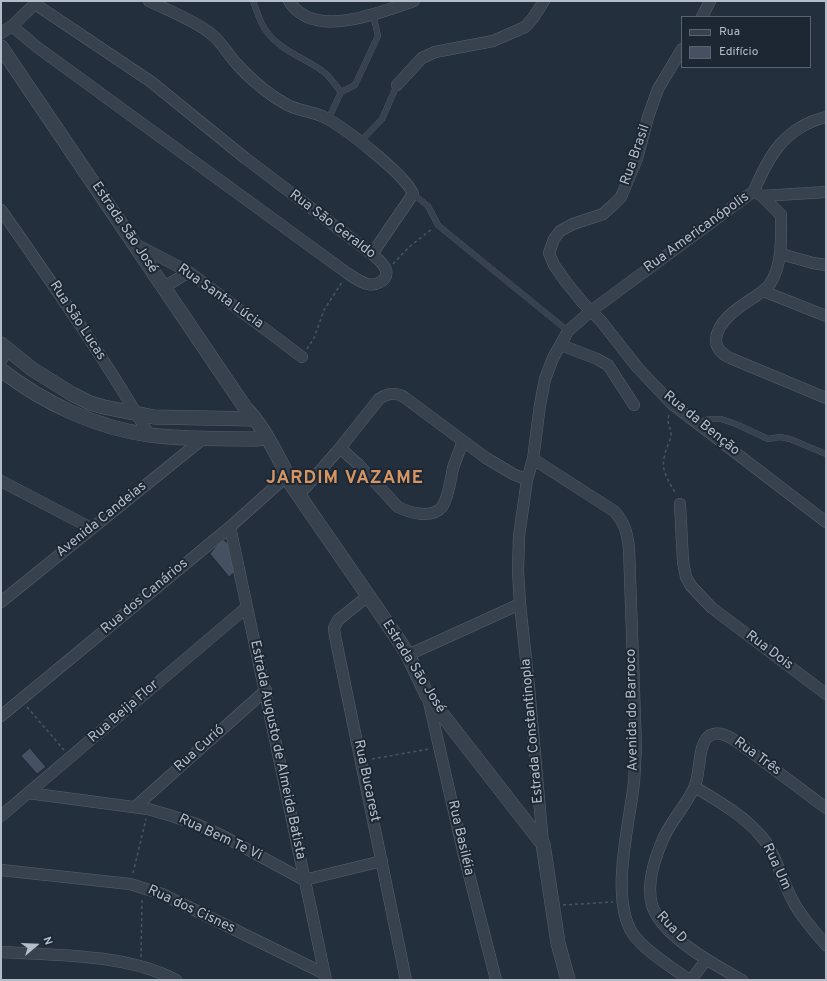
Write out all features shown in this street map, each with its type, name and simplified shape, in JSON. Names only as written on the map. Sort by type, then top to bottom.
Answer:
[{"type":"street","points":[[149,1],[211,33],[244,73],[285,104],[328,120],[359,142],[406,182],[413,194],[372,254]]},
{"type":"street","points":[[290,1],[293,7],[304,14],[316,20],[331,22],[346,21],[414,1]]},
{"type":"street","points":[[397,85],[422,58],[435,52],[493,41],[525,27],[544,1]]},
{"type":"street","points":[[702,16],[710,1]]},
{"type":"street","points":[[1,33],[12,26],[37,2]]},
{"type":"street","name":"Rua São Geraldo","points":[[12,26],[347,274],[366,284],[384,281],[387,271],[382,263],[372,254],[245,158],[150,81],[37,2]]},
{"type":"street","name":"Estrada São José","points":[[1,47],[164,287],[249,416],[261,438],[290,483],[408,654],[428,695],[543,844]]},
{"type":"street","name":"Rua Brasil","points":[[591,311],[574,293],[554,265],[549,253],[554,239],[560,231],[573,224],[603,214],[621,197],[637,159],[648,117],[658,89],[681,51]]},
{"type":"street","name":"Rua Americanópolis","points":[[591,311],[758,194],[765,166],[785,138],[802,125],[826,116]]},
{"type":"street","points":[[758,194],[826,192]]},
{"type":"street","points":[[758,194],[781,215],[781,254],[770,284],[728,317],[719,328],[716,334],[717,348],[722,354],[730,358],[826,398]]},
{"type":"street","name":"Rua São Lucas","points":[[1,210],[59,293],[149,435]]},
{"type":"street","name":"Rua Santa Lúcia","points":[[135,244],[189,272],[302,356]]},
{"type":"street","points":[[781,254],[826,265]]},
{"type":"street","points":[[164,287],[189,272]]},
{"type":"street","points":[[763,291],[826,316]]},
{"type":"street","points":[[340,448],[359,465],[398,507],[420,514],[437,511],[443,506],[454,466],[463,441],[513,474],[527,480],[533,459],[545,379],[552,358],[573,326],[591,311]]},
{"type":"street","name":"Rua da Benção","points":[[591,311],[601,321],[637,367],[672,404],[826,522]]},
{"type":"street","points":[[561,345],[608,365],[634,405]]},
{"type":"street","points":[[4,351],[72,394],[90,403],[137,414],[172,418],[249,416]]},
{"type":"street","points":[[1,370],[24,388],[60,407],[103,424],[149,435],[204,438],[261,438]]},
{"type":"street","name":"Rua dos Canários","points":[[1,716],[230,527],[340,448],[379,399],[388,394],[398,394],[463,441]]},
{"type":"street","name":"Avenida Candeias","points":[[1,602],[204,438]]},
{"type":"street","name":"Avenida do Barroco","points":[[533,459],[614,511],[622,520],[627,534],[630,556],[636,748],[634,781],[623,858],[623,902],[628,924],[638,940],[645,947],[690,980]]},
{"type":"street","name":"Estrada Constantinopla","points":[[527,480],[519,536],[518,571],[520,604],[531,701],[543,844],[551,906],[558,943],[568,980]]},
{"type":"street","points":[[1,481],[91,528]]},
{"type":"street","name":"Rua Dois","points":[[680,504],[683,562],[686,577],[691,586],[712,608],[826,694]]},
{"type":"street","name":"Estrada Augusto de Almeida Batista","points":[[230,527],[266,690],[304,880],[326,977]]},
{"type":"street","name":"Rua Bucarest","points":[[368,596],[343,615],[338,620],[334,628],[406,980]]},
{"type":"street","points":[[408,654],[520,604]]},
{"type":"street","name":"Rua Beija Flor","points":[[1,816],[247,607]]},
{"type":"street","name":"Rua Curió","points":[[135,807],[266,690]]},
{"type":"street","name":"Rua Basiléia","points":[[428,695],[463,851],[496,980]]},
{"type":"street","name":"Rua Três","points":[[695,787],[704,743],[707,737],[720,733],[739,743],[826,808]]},
{"type":"street","name":"Rua Um","points":[[695,787],[726,806],[748,823],[762,837],[776,860],[796,906],[826,945]]},
{"type":"street","name":"Rua D","points":[[695,787],[678,812],[664,837],[655,859],[650,889],[652,906],[666,927],[683,943],[706,960],[742,980]]},
{"type":"street","name":"Rua Bem Te Vi","points":[[28,793],[148,809],[196,824],[221,835],[304,880]]},
{"type":"street","points":[[304,880],[382,861]]},
{"type":"street","name":"Rua dos Cisnes","points":[[1,870],[130,884],[142,887],[162,894],[326,977]]},
{"type":"street","points":[[1,952],[118,961],[141,966],[165,974],[176,980]]},
{"type":"street","points":[[690,980],[706,960]]},
{"type":"lane","points":[[253,1],[266,31],[273,39],[284,49],[314,65],[327,74],[341,92]]},
{"type":"lane","points":[[328,120],[341,92],[355,85],[378,36],[373,14]]},
{"type":"lane","points":[[359,142],[382,119],[397,85]]},
{"type":"lane","points":[[413,194],[428,206],[438,225],[573,326]]},
{"type":"lane","points":[[696,423],[709,419],[721,419],[732,422],[768,439],[780,437],[790,438],[826,454]]},
{"type":"path","points":[[387,271],[409,247],[438,225]]},
{"type":"path","points":[[302,356],[314,338],[324,310],[347,274]]},
{"type":"path","points":[[672,404],[667,421],[671,435],[664,455],[663,470],[680,504]]},
{"type":"path","points":[[21,700],[71,757]]},
{"type":"path","points":[[362,761],[439,747]]},
{"type":"path","points":[[130,884],[148,809]]},
{"type":"path","points":[[141,966],[142,887]]},
{"type":"path","points":[[551,906],[623,902]]},
{"type":"building","points":[[222,539],[228,543],[235,572],[229,577],[210,554]]},
{"type":"building","points":[[30,748],[46,767],[37,774],[21,756]]},
{"type":"district","name":"JARDIM VAZAME","points":[[345,479]]}]
